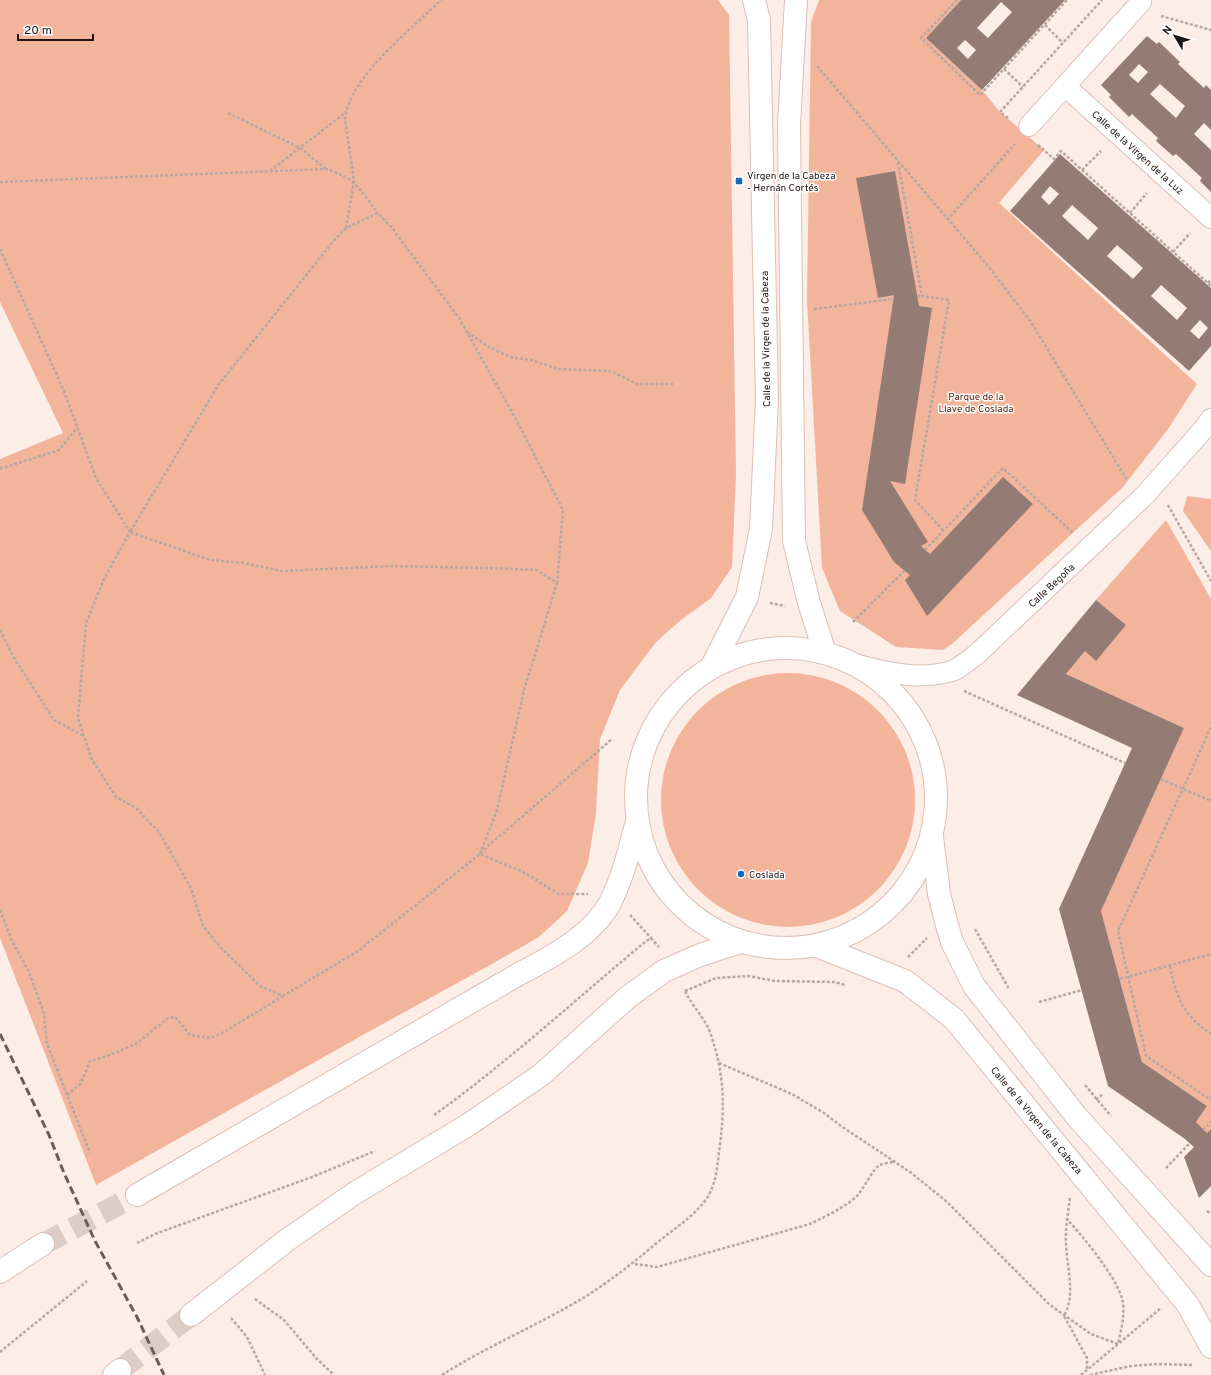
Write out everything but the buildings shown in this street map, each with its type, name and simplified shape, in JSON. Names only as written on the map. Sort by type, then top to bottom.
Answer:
[{"type":"main road","name":"Calle de la Virgen de la Cabeza","points":[[711,668],[747,597],[761,529],[767,399],[759,20],[754,0]]},
{"type":"main road","points":[[796,0],[789,125],[794,541],[809,603],[825,653]]},
{"type":"main road","points":[[137,1195],[561,951],[597,921],[610,903],[626,863],[637,820],[638,775],[651,732],[676,696],[711,668],[747,653],[786,647],[825,653],[854,664],[887,686],[914,718],[930,755],[937,795],[932,836],[939,894],[952,942],[974,986],[1077,1117],[1211,1265]]},
{"type":"main road","points":[[637,820],[649,860],[671,896],[702,924],[740,942],[778,949],[817,946],[856,931],[890,907],[916,874],[932,836]]},
{"type":"main road","points":[[190,1316],[287,1240],[349,1198],[468,1125],[541,1075],[628,997],[664,971],[700,955],[740,942]]},
{"type":"main road","name":"Calle de la Virgen de la Cabeza","points":[[817,946],[905,982],[954,1019],[1188,1305],[1211,1347]]},
{"type":"main road","points":[[0,1272],[43,1244]]},
{"type":"street","points":[[1025,132],[1141,2]]},
{"type":"street","name":"Calle de la Virgen de la Luz","points":[[1065,86],[1211,218]]},
{"type":"street","name":"Calle Begoña","points":[[854,664],[900,675],[927,674],[953,670],[977,654],[1144,496],[1211,419]]},
{"type":"path","points":[[346,228],[354,181],[345,119],[346,112],[360,84],[379,60],[411,27],[441,0]]},
{"type":"path","points":[[957,0],[921,38],[980,95],[1068,0]]},
{"type":"path","points":[[1000,112],[1102,0]]},
{"type":"path","points":[[1156,22],[1164,12]]},
{"type":"path","points":[[1161,16],[1211,30]]},
{"type":"path","points":[[1044,25],[1063,43]]},
{"type":"path","points":[[813,62],[988,266],[1031,322],[1130,486]]},
{"type":"path","points":[[1004,69],[1023,87]]},
{"type":"path","points":[[270,172],[346,112]]},
{"type":"path","points":[[228,113],[300,148],[326,169]]},
{"type":"path","points":[[947,220],[1025,132]]},
{"type":"path","points":[[1061,151],[1211,286]]},
{"type":"path","points":[[1082,170],[1101,151]]},
{"type":"path","points":[[898,162],[922,296]]},
{"type":"path","points":[[0,182],[326,169],[340,173],[354,181],[378,213],[392,228],[459,318],[518,423],[563,510],[557,583],[524,690],[497,810],[480,854]]},
{"type":"path","points":[[1130,213],[1147,193]]},
{"type":"path","points":[[283,996],[260,986],[221,948],[203,926],[191,888],[159,832],[136,808],[116,797],[91,758],[78,718],[86,623],[104,579],[130,532],[219,384],[336,238],[346,228],[378,213]]},
{"type":"path","points":[[1173,252],[1190,233]]},
{"type":"path","points":[[0,249],[62,389],[96,478],[130,532],[210,560],[244,563],[282,571],[392,566],[537,570],[557,583]]},
{"type":"path","points":[[1208,283],[1211,279]]},
{"type":"path","points":[[917,296],[948,300],[915,500],[944,531]]},
{"type":"path","points":[[808,310],[893,299]]},
{"type":"path","points":[[466,332],[488,347],[510,357],[531,360],[558,369],[611,371],[637,384],[673,384]]},
{"type":"path","points":[[0,468],[59,450],[77,428]]},
{"type":"path","points":[[926,550],[1003,468],[1076,536]]},
{"type":"path","points":[[1167,504],[1211,580]]},
{"type":"path","points":[[853,622],[905,570]]},
{"type":"path","points":[[747,597],[795,609],[809,603]]},
{"type":"path","points":[[0,630],[14,658],[54,720],[84,736]]},
{"type":"path","points":[[962,690],[1125,763]]},
{"type":"path","points":[[1211,727],[1118,931],[1146,1056],[1211,1100]]},
{"type":"path","points":[[68,1095],[80,1083],[90,1061],[107,1056],[136,1044],[168,1018],[175,1017],[190,1035],[211,1038],[224,1032],[358,951],[480,854],[612,739]]},
{"type":"path","points":[[1161,779],[1211,801]]},
{"type":"path","points":[[480,854],[523,872],[559,894],[588,893]]},
{"type":"path","points":[[0,910],[12,941],[29,972],[44,1013],[47,1044],[90,1153]]},
{"type":"path","points":[[430,1118],[480,1082],[645,942]]},
{"type":"path","points":[[1120,980],[1211,954]]},
{"type":"path","points":[[1170,966],[1174,986],[1182,1005],[1189,1016],[1199,1026],[1211,1034]]},
{"type":"path","points":[[1039,1002],[1082,990]]},
{"type":"path","points":[[442,1375],[512,1335],[588,1295],[634,1264],[694,1214],[708,1196],[717,1175],[723,1127],[724,1095],[719,1062],[711,1034],[685,991]]},
{"type":"path","points":[[719,1062],[792,1094],[824,1113],[895,1161],[946,1201],[1050,1305],[1090,1334],[1118,1344]]},
{"type":"path","points":[[1203,1130],[1211,1122]]},
{"type":"path","points":[[1166,1168],[1190,1143]]},
{"type":"path","points":[[137,1243],[155,1234],[218,1210],[312,1177],[367,1155],[379,1148]]},
{"type":"path","points":[[634,1264],[657,1267],[810,1224],[830,1215],[856,1196],[864,1187],[874,1170],[880,1165],[895,1161]]},
{"type":"path","points":[[1064,1316],[1069,1307],[1071,1297],[1066,1244],[1070,1195]]},
{"type":"path","points":[[1206,1211],[1211,1214]]},
{"type":"path","points":[[1067,1220],[1104,1267],[1122,1298],[1122,1325],[1118,1344]]},
{"type":"path","points":[[0,1352],[87,1281]]},
{"type":"path","points":[[255,1299],[284,1320],[316,1358],[334,1375]]},
{"type":"path","points":[[1082,1375],[1161,1307]]},
{"type":"path","points":[[1064,1316],[1087,1358],[1087,1370]]},
{"type":"path","points":[[231,1318],[247,1336],[265,1375]]},
{"type":"path","points":[[1090,1375],[1137,1365],[1200,1365]]},
{"type":"green space","points":[[0,0],[718,0],[729,15],[736,474],[732,567],[711,598],[681,620],[656,642],[620,690],[600,739],[596,813],[588,863],[567,911],[539,937],[96,1185],[0,938],[0,459],[63,433],[0,302]]},
{"type":"green space","name":"Parque de la Llave de Coslada","points":[[819,0],[961,0],[926,38],[982,90],[1000,112],[1044,150],[999,203],[1197,384],[1168,429],[1123,487],[953,643],[943,650],[896,647],[840,611],[822,568],[807,300],[811,22]]},
{"type":"green space","points":[[1187,496],[1211,499],[1211,551],[1183,511]]},
{"type":"green space","points":[[1166,520],[1211,599],[1211,1129],[1207,1133],[1196,1122],[1207,1106],[1142,1062],[1101,911],[1184,728],[1066,674],[1085,651],[1096,660],[1126,625],[1096,600]]},
{"type":"green space","points":[[788,673],[813,676],[836,683],[848,688],[878,710],[900,740],[905,752],[912,775],[915,800],[912,825],[905,848],[900,860],[878,890],[848,912],[836,917],[813,924],[788,927],[763,924],[740,917],[728,912],[698,890],[676,860],[671,848],[664,825],[661,800],[664,775],[671,752],[676,740],[698,710],[728,688],[740,683],[763,676]]},
{"type":"tunnel","points":[[43,1244],[137,1195]]},
{"type":"tunnel","points":[[120,1370],[191,1315]]},
{"type":"railway","points":[[0,1034],[49,1135],[64,1173],[95,1241],[137,1317],[164,1375]]},
{"type":"place","name":"Virgen de la Cabeza - Hernán Cortés","points":[[739,181]]},
{"type":"place","name":"Coslada","points":[[741,874]]}]
